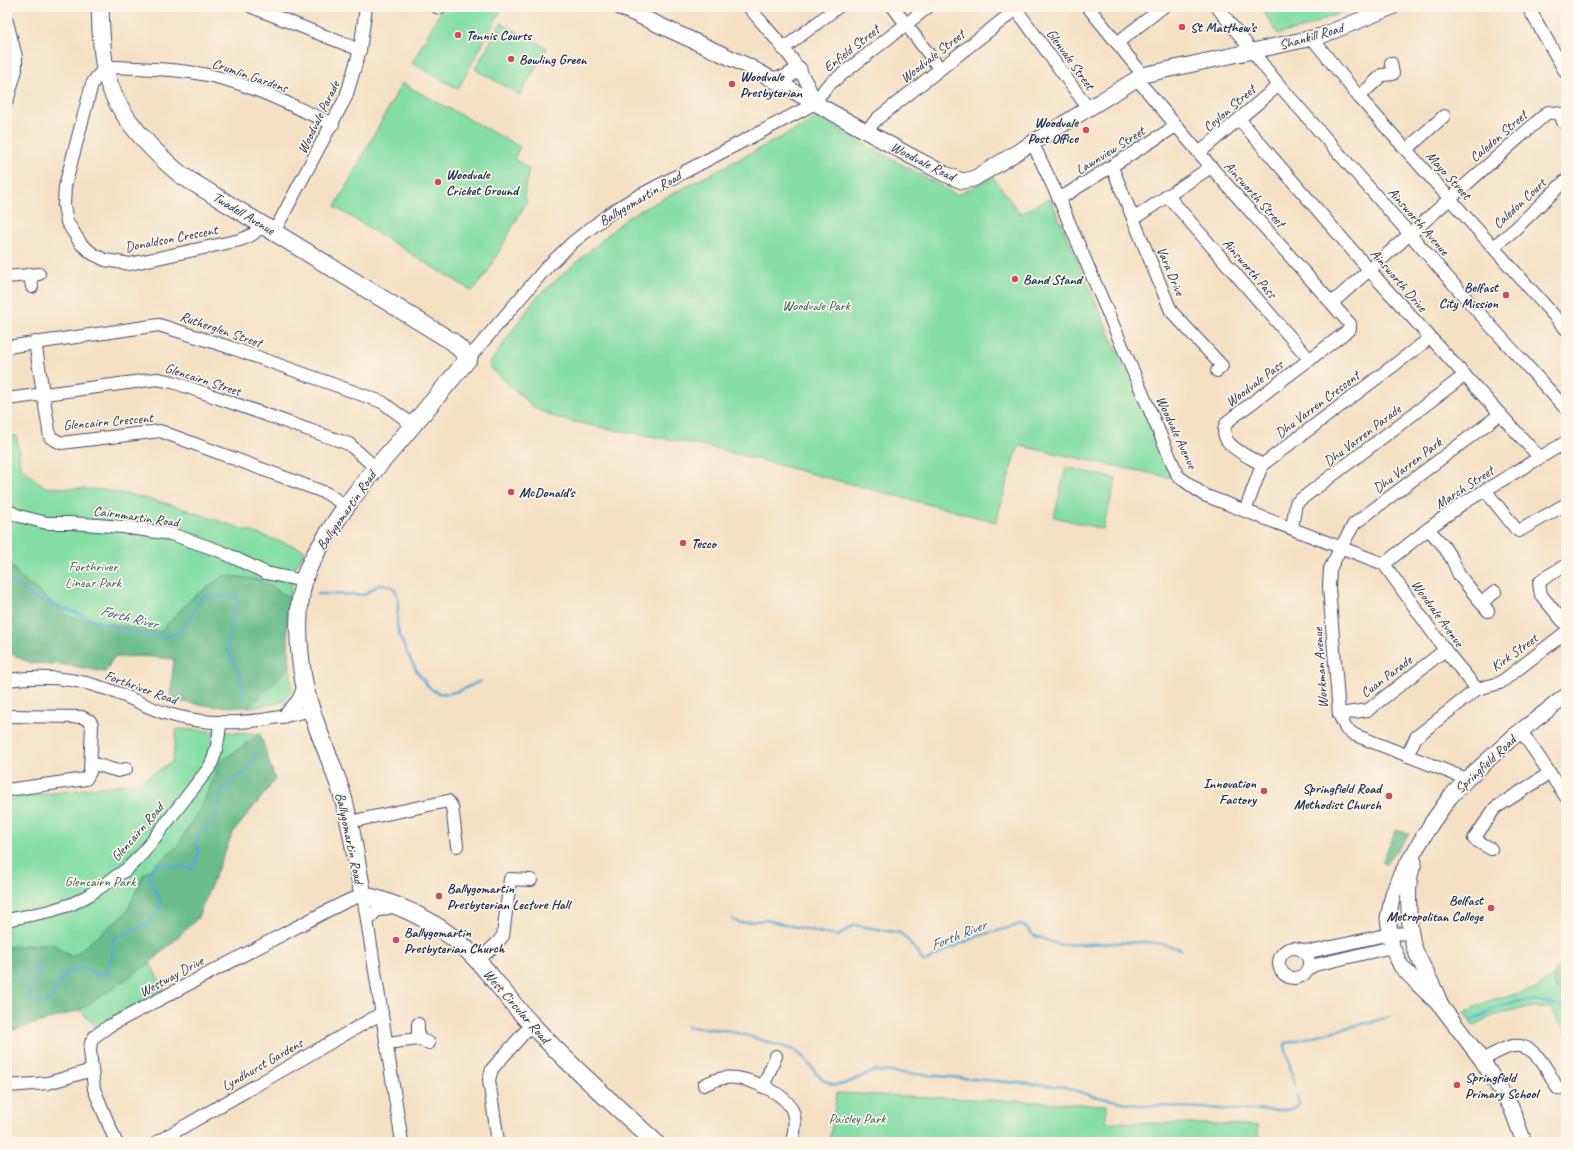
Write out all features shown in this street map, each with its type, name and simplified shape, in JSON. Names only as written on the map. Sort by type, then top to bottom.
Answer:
[{"type":"highway","name":"Twadell Avenue","points":[[100,7],[105,69],[113,94],[126,117],[164,161],[181,175],[452,342],[469,358]]},
{"type":"highway","name":"Ballygomartin Road","points":[[362,895],[349,822],[342,794],[312,710],[305,684],[300,649],[299,616],[304,581],[313,559],[332,526],[346,506],[376,468],[469,358]]},
{"type":"highway","name":"West Circular Road","points":[[362,895],[398,906],[423,918],[462,946],[478,961],[531,1025],[655,1142]]},
{"type":"main road","name":"Woodvale Road","points":[[620,7],[722,53],[775,80],[907,154],[962,181],[972,179],[1140,77],[1251,51]]},
{"type":"main road","name":"Shankill Road","points":[[1251,51],[1312,38],[1392,7]]},
{"type":"main road","points":[[775,80],[785,78],[799,69]]},
{"type":"main road","name":"Springfield Road","points":[[1524,1142],[1511,1107],[1482,1060],[1441,1006],[1401,966],[1399,937],[1388,918],[1393,894],[1400,876],[1431,824],[1450,797],[1467,779],[1521,731],[1566,696]]},
{"type":"main road","name":"Springfield Road","points":[[1399,937],[1410,920],[1410,877],[1419,845]]},
{"type":"main road","name":"Springfield Road","points":[[1399,937],[1414,947],[1436,990],[1441,1006]]},
{"type":"street","points":[[252,7],[360,50]]},
{"type":"street","name":"Woodvale Parade","points":[[268,228],[333,124],[346,98],[360,50],[366,7]]},
{"type":"street","points":[[783,49],[838,7]]},
{"type":"street","points":[[893,7],[940,69]]},
{"type":"street","name":"Enfield Street","points":[[815,102],[827,86],[928,7]]},
{"type":"street","name":"Ainsworth Street","points":[[1088,7],[1117,43],[1176,126],[1332,303],[1350,324],[1350,329]]},
{"type":"street","points":[[1117,43],[1163,7]]},
{"type":"street","name":"Ainsworth Avenue","points":[[1217,7],[1279,85],[1566,409]]},
{"type":"street","points":[[1528,7],[1566,72]]},
{"type":"street","points":[[752,8],[799,69],[810,88],[815,102]]},
{"type":"street","name":"Woodvale Street","points":[[866,131],[878,118],[1018,8]]},
{"type":"street","name":"Glenvale Street","points":[[1018,8],[1088,108]]},
{"type":"street","points":[[7,22],[16,57],[16,70],[7,101]]},
{"type":"street","name":"Mayo Street","points":[[1312,38],[1358,97],[1566,329]]},
{"type":"street","points":[[1358,97],[1382,75],[1393,74],[1391,63]]},
{"type":"street","name":"Crumlin Gardens","points":[[105,69],[117,67],[161,69],[194,72],[221,78],[270,96],[333,124]]},
{"type":"street","name":"Donaldson Crescent","points":[[105,69],[99,74],[92,84],[65,186],[64,205],[67,222],[81,244],[93,254],[106,260],[130,264],[240,240],[268,228]]},
{"type":"street","name":"Ceylon Street","points":[[1199,153],[1279,85]]},
{"type":"street","name":"Ballygomartin Road","points":[[469,358],[546,268],[573,242],[609,214],[631,200],[815,102]]},
{"type":"street","name":"Caledon Street","points":[[1332,303],[1548,112],[1564,115]]},
{"type":"street","points":[[1406,150],[1444,116]]},
{"type":"street","name":"Ainsworth Drive","points":[[1239,119],[1430,338],[1540,458]]},
{"type":"street","name":"Lawnview Street","points":[[1059,198],[1112,167],[1176,126]]},
{"type":"street","name":"Woodvale Avenue","points":[[1032,142],[1059,198],[1178,476],[1204,495],[1384,564],[1445,650],[1476,689]]},
{"type":"street","name":"Vara Drive","points":[[1112,167],[1171,311],[1222,366],[1217,371]]},
{"type":"street","points":[[1133,219],[1211,167]]},
{"type":"street","name":"Caledon Court","points":[[1493,247],[1514,230],[1566,180]]},
{"type":"street","name":"Ainsworth Pass","points":[[1167,195],[1310,360]]},
{"type":"street","points":[[7,277],[35,274],[32,287]]},
{"type":"street","name":"Rutherglen Street","points":[[7,347],[159,324],[232,348],[382,402],[413,425]]},
{"type":"street","name":"Woodvale Pass","points":[[1262,465],[1235,449],[1228,442],[1224,434],[1224,427],[1228,421],[1350,329]]},
{"type":"street","name":"Dhu Varren Crescent","points":[[1262,465],[1430,338]]},
{"type":"street","name":"Glencairn Crescent","points":[[35,342],[50,437],[61,443],[160,431],[326,493],[346,506]]},
{"type":"street","name":"Dhu Varren Parade","points":[[1292,528],[1296,503],[1465,376]]},
{"type":"street","name":"Glencairn Street","points":[[7,399],[157,379],[172,382],[349,444],[376,468]]},
{"type":"street","name":"Dhu Varren Park","points":[[1341,547],[1354,524],[1499,414]]},
{"type":"street","name":"March Street","points":[[1384,564],[1428,530],[1485,490],[1566,442]]},
{"type":"street","points":[[1245,511],[1262,465]]},
{"type":"street","points":[[1485,490],[1519,531],[1566,504]]},
{"type":"street","name":"Cairnmartin Road","points":[[7,510],[19,516],[47,523],[71,523],[123,527],[171,534],[207,546],[266,573],[304,581]]},
{"type":"street","points":[[1428,530],[1442,544],[1452,559],[1459,575],[1485,607],[1495,592]]},
{"type":"street","name":"Workman Avenue","points":[[1341,547],[1330,569],[1329,587],[1339,714],[1346,729],[1356,735],[1467,779]]},
{"type":"street","points":[[1566,565],[1542,579],[1539,583],[1541,596],[1566,625]]},
{"type":"street","name":"Kirk Street","points":[[1476,689],[1500,683],[1566,632]]},
{"type":"street","name":"Cuan Parade","points":[[1339,714],[1368,710],[1445,650]]},
{"type":"street","name":"Forthriver Road","points":[[7,680],[57,678],[81,682],[101,687],[166,713],[180,717],[220,722],[232,723],[261,721],[312,710]]},
{"type":"street","points":[[283,717],[298,700],[305,684]]},
{"type":"street","points":[[1407,756],[1416,737],[1476,689]]},
{"type":"street","points":[[7,716],[86,718],[92,725],[91,764],[89,777],[81,781],[7,790]]},
{"type":"street","name":"Glencairn Road","points":[[7,920],[50,911],[72,904],[89,895],[127,869],[142,854],[209,768],[214,759],[220,722]]},
{"type":"street","points":[[1521,731],[1566,797]]},
{"type":"street","points":[[91,764],[118,771],[126,769]]},
{"type":"street","points":[[1491,850],[1474,839],[1495,808],[1550,773]]},
{"type":"street","points":[[349,822],[448,801],[452,807],[458,846]]},
{"type":"street","points":[[478,961],[498,943],[503,936],[510,878],[531,880]]},
{"type":"street","name":"Ballygomartin Road","points":[[362,895],[368,920],[402,1142]]},
{"type":"street","name":"Westway Drive","points":[[116,1142],[94,1089],[90,1045],[99,1032],[327,911],[362,895]]},
{"type":"street","points":[[368,920],[376,911],[398,906]]},
{"type":"street","points":[[1399,937],[1309,968],[1303,976],[1294,979],[1284,975],[1279,967],[1280,957],[1283,953],[1292,948],[1314,951],[1399,937]]},
{"type":"street","points":[[1302,950],[1308,957],[1309,968]]},
{"type":"street","name":"Lyndhurst Gardens","points":[[157,1142],[382,1013]]},
{"type":"street","points":[[387,1043],[423,1041],[418,1024]]},
{"type":"street","points":[[498,1142],[489,1080],[490,1074],[495,1065],[531,1025]]},
{"type":"street","points":[[1482,1060],[1513,1046],[1522,1046],[1540,1058],[1559,1089]]},
{"type":"street","points":[[764,1087],[776,1056]]},
{"type":"street","points":[[7,1086],[48,1083],[92,1070]]},
{"type":"street","points":[[704,1084],[723,1078],[738,1077],[764,1087],[783,1098],[790,1107],[794,1117],[795,1128],[792,1142]]},
{"type":"green space","name":"Tennis Courts","points":[[443,7],[503,7],[458,89],[412,63]]},
{"type":"green space","points":[[1269,7],[1354,7],[1304,28],[1278,34],[1263,11]]},
{"type":"green space","name":"Bowling Green","points":[[501,23],[547,48],[520,95],[475,69]]},
{"type":"green space","name":"Woodvale Cricket Ground","points":[[402,83],[520,147],[514,159],[529,169],[524,195],[527,201],[487,273],[472,291],[335,207]]},
{"type":"green space","name":"Woodvale Park","points":[[818,118],[957,195],[993,177],[1020,214],[1050,198],[1173,478],[1020,446],[1014,457],[996,522],[706,446],[560,419],[536,409],[489,366],[494,356],[536,298],[628,217]]},
{"type":"green space","name":"Forthriver Linear Park","points":[[17,436],[20,467],[45,487],[106,490],[132,495],[172,505],[305,550],[295,568],[289,597],[287,630],[292,690],[284,701],[250,707],[213,706],[170,700],[174,659],[144,656],[114,657],[105,672],[69,665],[31,663],[7,652],[7,437]]},
{"type":"green space","points":[[1066,467],[1116,479],[1103,529],[1054,517]]},
{"type":"green space","points":[[7,559],[21,578],[71,617],[160,632],[192,598],[225,575],[260,580],[289,597],[287,630],[290,666],[250,707],[213,706],[170,700],[174,659],[144,656],[114,657],[105,672],[69,665],[31,663],[7,652]]},
{"type":"green space","name":"Glencairn Park","points":[[177,729],[260,734],[275,780],[232,834],[197,919],[150,963],[164,990],[96,1027],[80,1010],[7,1032],[7,799],[139,782],[172,762]]},
{"type":"green space","points":[[260,734],[275,780],[232,834],[197,919],[150,963],[80,1010],[7,1032],[7,947],[51,943],[72,957],[127,912],[143,875],[177,847],[205,799],[220,762]]},
{"type":"green space","points":[[1396,830],[1409,834],[1387,864],[1382,862]]},
{"type":"green space","points":[[1555,969],[1566,969],[1566,994],[1555,988],[1552,977]]},
{"type":"green space","points":[[1555,975],[1566,980],[1566,1033],[1551,1008],[1521,1008],[1496,1015],[1473,1026],[1464,1012],[1491,1000],[1535,989]]},
{"type":"green space","name":"Paisley Park","points":[[837,1093],[1107,1105],[1106,1122],[1258,1125],[1258,1142],[829,1142]]},
{"type":"waterway","name":"Forth River","points":[[7,578],[31,596],[116,628],[152,636],[169,636],[182,631],[190,619],[199,600],[204,596],[237,596],[227,650],[239,671],[245,697]]},
{"type":"waterway","name":"Forth River","points":[[318,594],[364,595],[380,584],[390,586],[396,591],[398,598],[398,631],[412,663],[426,683],[433,690],[444,694],[460,690],[480,681]]},
{"type":"waterway","points":[[7,976],[10,980],[40,965],[41,971],[32,986],[29,997],[39,1005],[51,998],[69,970],[87,970],[99,975],[108,972],[113,949],[113,939],[148,924],[160,908],[159,897],[149,878],[156,863],[193,869],[199,852],[196,845],[200,833],[218,816],[218,801],[222,790],[249,769],[253,762],[255,752]]},
{"type":"waterway","name":"Forth River","points":[[732,919],[739,923],[766,920],[838,936],[854,925],[900,933],[908,940],[923,961],[927,961],[978,936],[1019,925],[1026,927],[1033,935],[1060,945],[1144,942],[1157,943],[1181,949]]},
{"type":"waterway","points":[[1471,1021],[1496,1008],[1517,1002],[1542,1002],[1561,1006],[1562,1010]]},
{"type":"waterway","points":[[1295,1086],[1285,1046],[1286,1043],[1390,1017]]},
{"type":"waterway","points":[[687,1027],[724,1030],[794,1050],[804,1058],[816,1073],[825,1081],[835,1085],[844,1084],[875,1071],[892,1072],[1065,1087],[1092,1096],[1138,1105],[1243,1110],[1284,1110],[1296,1108],[1299,1104],[1297,1095]]},
{"type":"place","name":"St Matthew’s","points":[[1182,27]]},
{"type":"place","name":"Tennis Courts","points":[[458,35]]},
{"type":"place","name":"Bowling Green","points":[[511,59]]},
{"type":"place","name":"Woodvale Presbyterian","points":[[732,84]]},
{"type":"place","name":"Woodvale Post Office","points":[[1086,130]]},
{"type":"place","name":"Woodvale Cricket Ground","points":[[438,182]]},
{"type":"place","name":"Band Stand","points":[[1015,279]]},
{"type":"place","name":"Belfast City Mission","points":[[1506,295]]},
{"type":"place","name":"McDonald's","points":[[511,492]]},
{"type":"place","name":"Tesco","points":[[683,543]]},
{"type":"place","name":"Innovation Factory","points":[[1264,791]]},
{"type":"place","name":"Springfield Road Methodist Church","points":[[1389,796]]},
{"type":"place","name":"Ballygomartin Presbyterian Lecture Hall","points":[[439,896]]},
{"type":"place","name":"Belfast Metropolitan College","points":[[1491,908]]},
{"type":"place","name":"Ballygomartin Presbyterian Church","points":[[396,940]]},
{"type":"place","name":"Springfield Primary School","points":[[1457,1085]]}]
